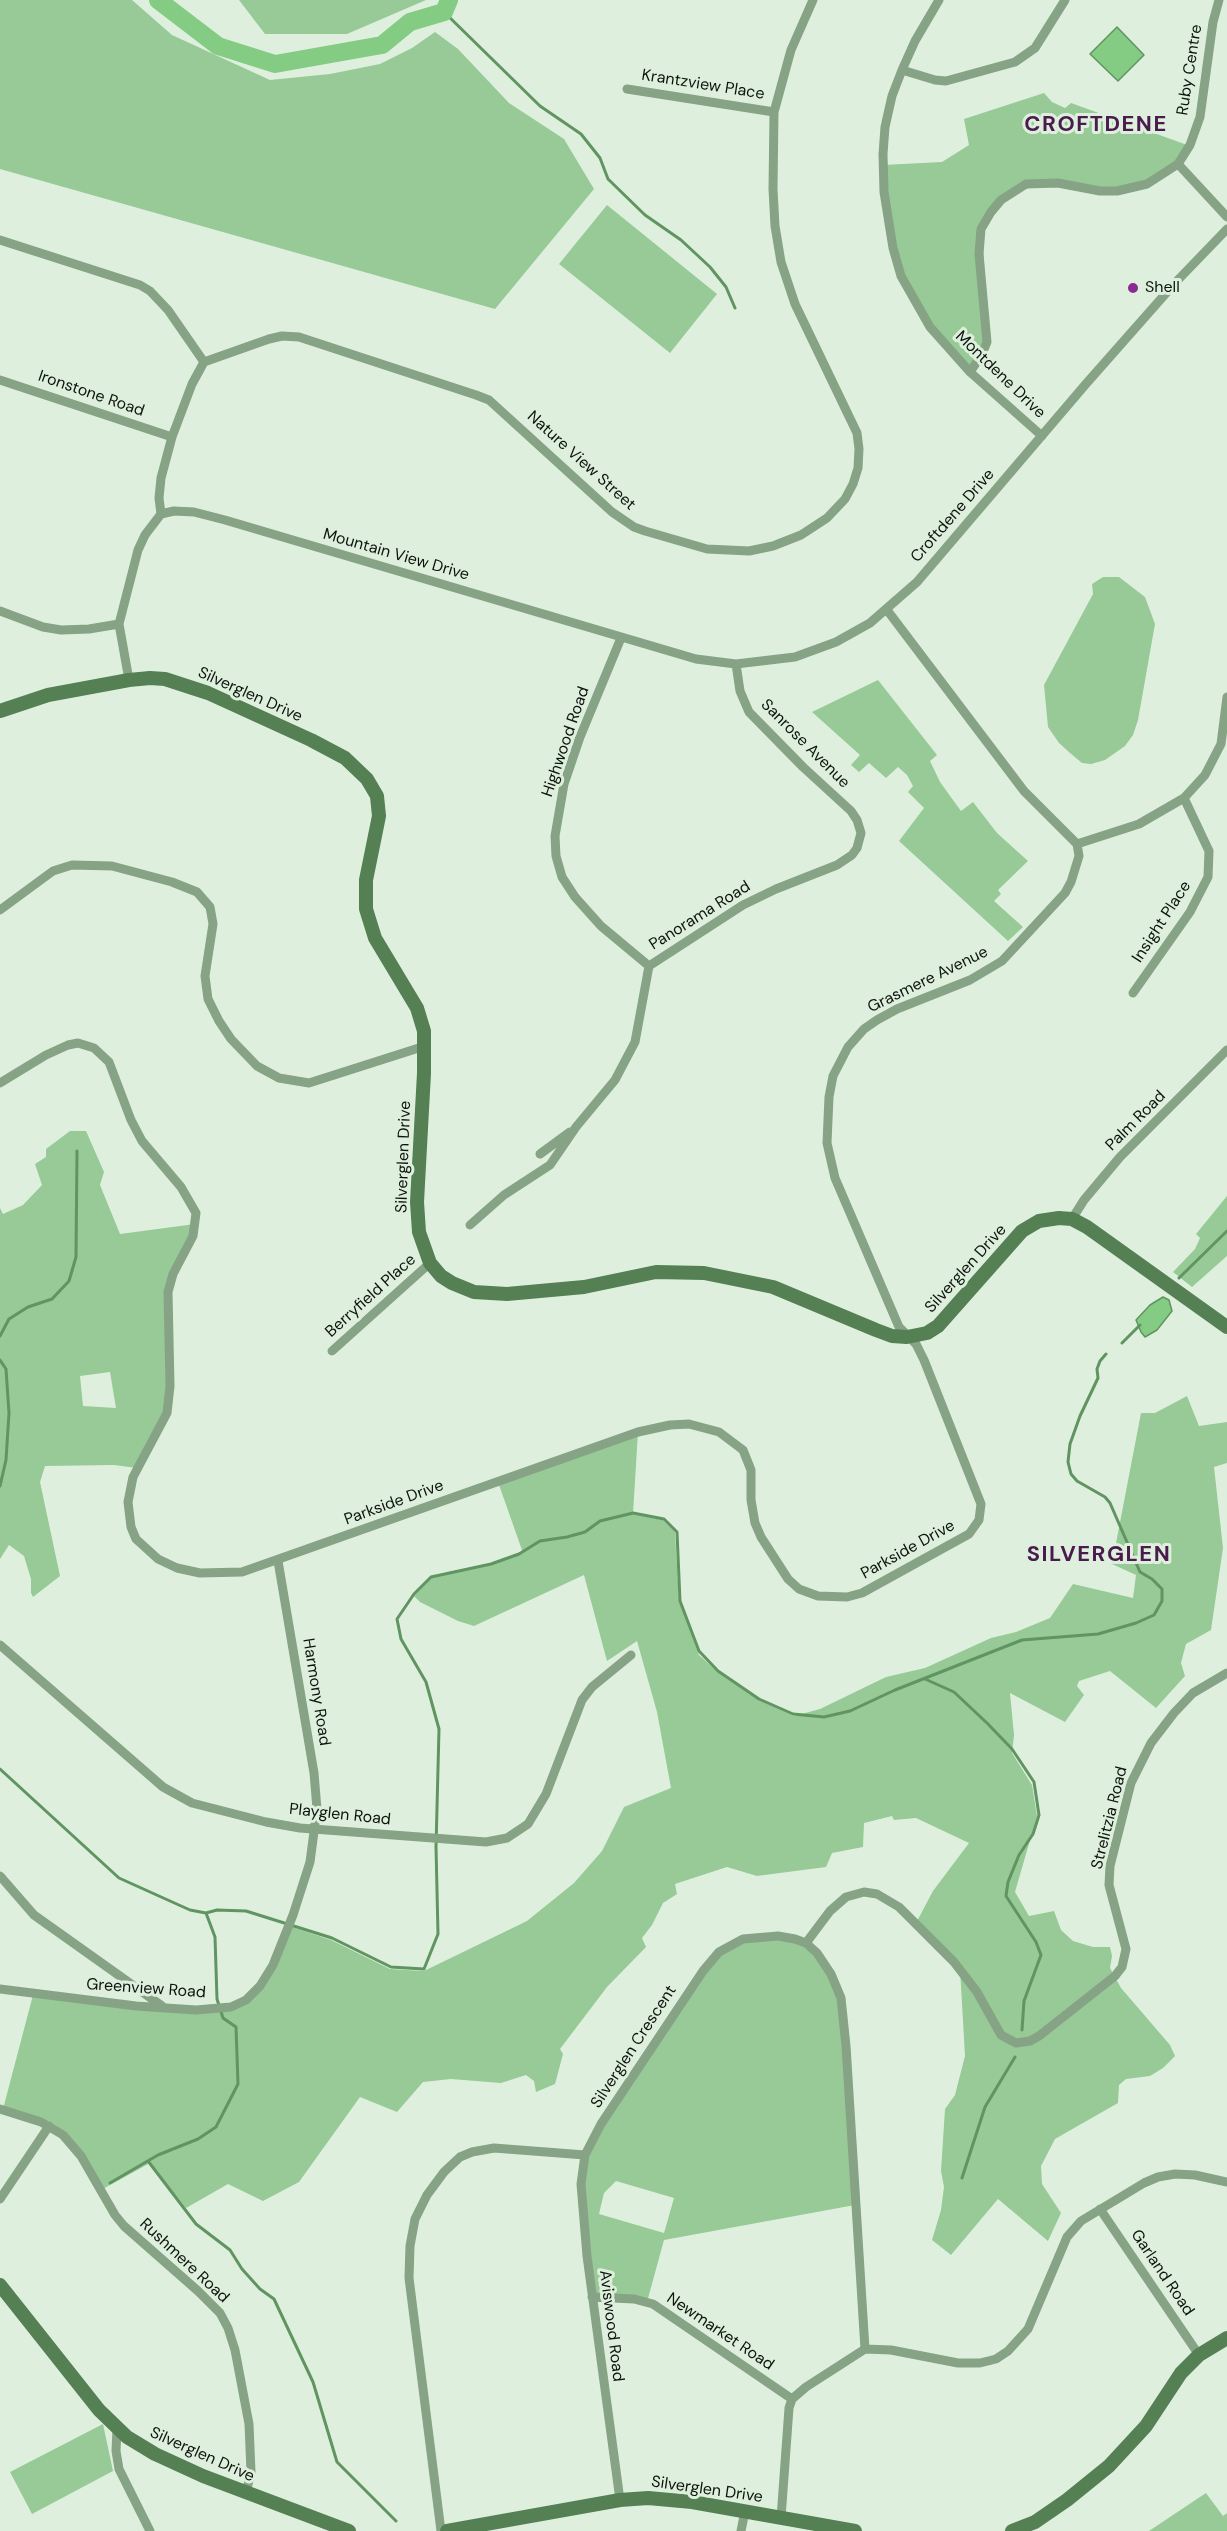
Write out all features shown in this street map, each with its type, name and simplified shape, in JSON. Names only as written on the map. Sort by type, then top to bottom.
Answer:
[{"type":"street","name":"Nature View Street","points":[[204,362],[268,339],[282,336],[299,337],[489,400],[612,512],[634,527],[707,549],[728,552],[748,552],[773,546],[801,535],[827,518],[845,499],[858,468],[859,449],[851,418],[807,332],[782,262],[775,226],[774,112],[791,50],[813,0]]},
{"type":"street","name":"Montdene Drive","points":[[939,0],[915,41],[902,70],[885,127],[884,192],[893,248],[902,276],[930,327],[969,372],[1042,436]]},
{"type":"street","points":[[902,70],[946,81],[1015,62],[1035,48],[1065,0]]},
{"type":"street","name":"Ruby Centre","points":[[969,372],[987,342],[979,254],[981,229],[1000,200],[1026,184],[1042,182],[1100,191],[1133,188],[1161,177],[1178,164],[1190,145],[1200,117],[1213,22],[1219,0]]},
{"type":"street","name":"Krantzview Place","points":[[627,89],[774,112]]},
{"type":"street","points":[[1178,164],[1227,217]]},
{"type":"street","name":"Croftdene Drive","points":[[621,638],[696,659],[736,664],[779,660],[814,650],[853,633],[886,610],[923,575],[1175,283],[1227,229]]},
{"type":"street","points":[[0,240],[140,285],[164,304],[204,362],[198,370],[172,437],[161,478],[159,498],[161,514],[145,535],[138,550],[119,624],[129,680]]},
{"type":"street","name":"Ironstone Road","points":[[0,380],[172,437]]},
{"type":"street","name":"Mountain View Drive","points":[[161,514],[174,511],[194,512],[225,520],[621,638]]},
{"type":"street","points":[[886,610],[1024,791],[1077,844],[1140,824],[1184,798],[1205,775],[1221,744],[1227,697]]},
{"type":"street","points":[[0,611],[43,627],[61,630],[89,629],[119,624]]},
{"type":"street","name":"Highwood Road","points":[[621,638],[580,737],[564,784],[555,836],[556,856],[562,877],[575,897],[601,926],[649,966]]},
{"type":"street","name":"Sanrose Avenue","points":[[736,664],[740,691],[749,712],[803,767],[851,811],[860,826],[860,841]]},
{"type":"street","name":"Silverglen Drive","points":[[0,711],[48,695],[129,680],[165,679],[208,693],[327,747],[345,758],[367,779],[377,796],[378,816],[366,880],[366,909],[375,938],[419,1014],[425,1046],[417,1202],[419,1232],[430,1263],[441,1276],[452,1283],[474,1292],[523,1294],[584,1287],[656,1272],[704,1273],[773,1287],[892,1336],[907,1337],[927,1333],[938,1326],[1022,1231],[1039,1221],[1050,1218],[1072,1219]]},
{"type":"street","name":"Insight Place","points":[[1133,993],[1190,912],[1208,877],[1209,851],[1184,798]]},
{"type":"street","name":"Panorama Road","points":[[470,1225],[504,1195],[550,1165],[576,1127],[615,1080],[630,1053],[642,1008],[649,966],[757,897],[844,861],[852,855],[860,841]]},
{"type":"street","name":"Grasmere Avenue","points":[[907,1337],[899,1327],[830,1162],[827,1143],[828,1108],[833,1076],[848,1047],[864,1029],[877,1020],[897,1009],[970,980],[988,971],[1010,954],[1065,893],[1076,869],[1079,856],[1077,844]]},
{"type":"street","points":[[0,910],[53,872],[72,865],[111,866],[172,882],[197,892],[210,907],[213,924],[205,976],[208,999],[231,1039],[257,1066],[279,1078],[309,1083],[425,1046]]},
{"type":"street","name":"Parkside Drive","points":[[0,1083],[46,1055],[69,1045],[86,1044],[94,1048],[109,1062],[131,1120],[142,1141],[181,1187],[196,1213],[193,1236],[173,1274],[168,1292],[170,1386],[167,1413],[137,1468],[130,1488],[128,1507],[131,1527],[136,1539],[158,1559],[177,1568],[200,1573],[242,1572],[638,1432],[670,1425],[689,1424],[719,1432],[743,1450],[751,1470],[751,1500],[755,1523],[760,1537],[788,1579],[799,1588],[818,1596],[832,1598],[862,1593],[969,1534],[980,1520],[981,1512],[977,1494],[924,1360],[916,1344],[907,1337]]},
{"type":"street","name":"Palm Road","points":[[1072,1219],[1084,1200],[1120,1157],[1227,1050]]},
{"type":"street","name":"Panorama Road","points":[[540,1154],[576,1127]]},
{"type":"street","points":[[1072,1219],[1100,1236],[1227,1327]]},
{"type":"street","name":"Berryfield Place","points":[[332,1351],[430,1263]]},
{"type":"street","name":"Harmony Road","points":[[278,1561],[314,1773],[316,1830]]},
{"type":"street","name":"Playglen Road","points":[[0,1645],[170,1792],[207,1808],[266,1822],[316,1830],[425,1839],[499,1840],[519,1832],[528,1824],[546,1794],[582,1700],[597,1682],[631,1655]]},
{"type":"street","name":"Strelitzia Road","points":[[806,1943],[830,1911],[846,1897],[864,1892],[876,1894],[899,1907],[954,1962],[976,1992],[1001,2035],[1016,2043],[1030,2041],[1039,2036],[1115,1976],[1122,1967],[1126,1949],[1109,1885],[1131,1783],[1151,1743],[1180,1707],[1193,1693],[1227,1673]]},
{"type":"street","name":"Greenview Road","points":[[0,1989],[164,2008],[211,2010],[246,2000],[260,1986],[273,1965],[286,1934],[310,1862],[316,1830]]},
{"type":"street","points":[[0,1876],[34,1915],[164,2008]]},
{"type":"street","name":"Silverglen Crescent","points":[[585,2155],[636,2071],[702,1971],[719,1952],[743,1939],[765,1936],[788,1937],[806,1943]]},
{"type":"street","points":[[806,1943],[817,1953],[831,1974],[839,1991],[844,2013],[865,2349]]},
{"type":"street","name":"Rushmere Road","points":[[0,2109],[50,2126],[74,2146],[115,2215],[124,2226],[210,2302],[228,2328],[249,2424],[250,2472],[246,2493]]},
{"type":"street","points":[[0,2199],[50,2126]]},
{"type":"street","points":[[441,2531],[409,2278],[410,2246],[415,2219],[427,2195],[444,2172],[460,2157],[472,2152],[494,2148],[585,2155]]},
{"type":"street","name":"Aviswood Road","points":[[585,2155],[581,2184],[592,2297],[620,2500]]},
{"type":"street","points":[[781,2517],[787,2424],[792,2399],[827,2372],[865,2349],[891,2350],[957,2363],[980,2363],[996,2359],[1008,2351],[1028,2329],[1067,2237],[1081,2221],[1144,2182],[1165,2176],[1195,2175],[1227,2182]]},
{"type":"street","name":"Garland Road","points":[[1100,2209],[1199,2355]]},
{"type":"street","name":"Silverglen Drive","points":[[0,2285],[77,2384],[117,2429],[155,2454],[246,2493],[349,2531]]},
{"type":"street","name":"Newmarket Road","points":[[592,2297],[634,2299],[657,2306],[792,2399]]},
{"type":"street","points":[[1012,2531],[1035,2522],[1109,2466],[1142,2431],[1181,2373],[1199,2355],[1227,2338]]},
{"type":"street","points":[[117,2429],[116,2451],[119,2469],[150,2531]]},
{"type":"street","name":"Silverglen Drive","points":[[447,2531],[620,2500],[659,2498],[855,2531]]},
{"type":"street","points":[[741,2531],[745,2511]]},
{"type":"shaded area","points":[[0,0],[132,0],[172,35],[270,80],[330,74],[380,64],[412,48],[435,32],[458,49],[509,103],[564,139],[594,189],[495,309],[0,169]]},
{"type":"shaded area","points":[[239,0],[426,0],[347,34],[265,34]]},
{"type":"shaded area","points":[[1117,27],[1144,55],[1118,81],[1090,54]]},
{"type":"shaded area","points":[[1044,93],[1052,102],[1065,108],[1071,103],[1190,146],[1161,178],[1117,192],[1058,183],[1013,191],[982,230],[988,331],[970,372],[949,349],[902,276],[883,165],[942,162],[969,145],[964,119]]},
{"type":"shaded area","points":[[607,205],[717,294],[670,353],[559,264]]},
{"type":"shaded area","points":[[1103,577],[1119,577],[1145,597],[1155,624],[1138,720],[1133,735],[1125,746],[1105,760],[1091,764],[1082,763],[1070,753],[1059,743],[1048,727],[1044,685],[1093,594],[1092,584]]},
{"type":"shaded area","points":[[878,680],[937,755],[930,761],[940,782],[961,811],[973,802],[997,833],[1028,861],[998,890],[1001,894],[994,901],[1023,927],[1008,941],[899,841],[924,808],[908,792],[913,786],[907,775],[898,767],[886,778],[869,763],[859,772],[851,765],[860,755],[812,712]]},
{"type":"shaded area","points":[[70,1131],[86,1131],[104,1172],[100,1185],[120,1234],[195,1224],[172,1273],[168,1406],[137,1468],[114,1465],[45,1466],[40,1482],[60,1576],[33,1597],[31,1579],[24,1556],[9,1545],[0,1559],[0,1208],[3,1214],[23,1205],[42,1185],[35,1164],[46,1157],[46,1149]],"holes":[[[110,1372],[116,1408],[83,1406],[80,1376]]]},
{"type":"shaded area","points":[[1227,1196],[1227,1256],[1192,1287],[1173,1272],[1195,1249],[1200,1238],[1196,1234]]},
{"type":"shaded area","points":[[1163,1297],[1169,1300],[1172,1311],[1157,1330],[1145,1337],[1136,1320],[1150,1305]]},
{"type":"shaded area","points":[[1187,1396],[1199,1426],[1227,1422],[1227,1463],[1214,1467],[1223,1548],[1211,1630],[1186,1644],[1181,1663],[1185,1676],[1156,1708],[1110,1671],[1079,1681],[1077,1686],[1084,1695],[1065,1722],[1010,1693],[1014,1735],[1012,1753],[1032,1785],[1037,1816],[1015,1892],[1029,1916],[1054,1911],[1061,1930],[1073,1941],[1093,1947],[1110,1947],[1112,1956],[1110,1968],[1121,1988],[1170,2045],[1175,2056],[1163,2068],[1150,2076],[1126,2079],[1119,2085],[1118,2103],[1055,2139],[1041,2166],[1042,2184],[1061,2213],[1048,2241],[998,2199],[951,2255],[932,2240],[941,2210],[944,2187],[941,2171],[945,2109],[955,2095],[965,2056],[960,1969],[916,1923],[933,1891],[969,1843],[916,1818],[894,1820],[892,1816],[864,1823],[863,1847],[832,1853],[826,1867],[757,1876],[727,1867],[675,1884],[677,1894],[663,1903],[652,1925],[642,1938],[646,1947],[607,1987],[560,2049],[563,2054],[555,2084],[536,2092],[534,2081],[526,2075],[501,2083],[451,2079],[423,2082],[397,2112],[360,2097],[299,2182],[263,2201],[228,2184],[186,2208],[150,2163],[101,2190],[63,2134],[3,2109],[33,1995],[228,2009],[261,1987],[289,1926],[331,1940],[390,1969],[424,1971],[527,1921],[574,1883],[602,1851],[624,1807],[671,1788],[657,1712],[637,1641],[607,1661],[584,1575],[474,1626],[458,1621],[420,1602],[414,1596],[431,1578],[491,1565],[523,1553],[498,1482],[638,1432],[633,1514],[663,1520],[675,1532],[679,1601],[699,1655],[719,1673],[759,1700],[794,1716],[820,1709],[886,1677],[925,1668],[991,1638],[1016,1632],[1050,1618],[1073,1584],[1133,1598],[1136,1575],[1112,1564],[1141,1413],[1155,1413]]},
{"type":"shaded area","points":[[744,1939],[802,1941],[837,1984],[855,2205],[664,2240],[647,2302],[591,2297],[582,2204],[589,2143],[711,1959]],"holes":[[[616,2181],[674,2198],[664,2233],[599,2214],[604,2193]]]},
{"type":"shaded area","points":[[103,2424],[113,2471],[32,2514],[10,2472]]},
{"type":"shaded area","points":[[1206,2493],[1223,2516],[1227,2513],[1227,2531],[1149,2531]]},
{"type":"waterway","points":[[158,0],[218,46],[275,64],[382,45],[410,22],[444,12],[449,0]]},
{"type":"waterway","points":[[444,12],[540,106],[581,134],[600,158],[608,179],[645,215],[681,240],[710,267],[726,287],[735,308]]},
{"type":"waterway","points":[[0,1336],[9,1319],[28,1307],[52,1299],[69,1281],[76,1257],[77,1151]]},
{"type":"waterway","points":[[1179,1278],[1227,1231]]},
{"type":"waterway","points":[[1122,1343],[1140,1325]]},
{"type":"waterway","points":[[0,1769],[119,1878],[190,1910],[206,1913],[217,1910],[246,1911],[332,1938],[391,1967],[424,1969],[438,1934],[436,1847],[439,1729],[426,1682],[401,1639],[397,1619],[414,1594],[431,1577],[491,1564],[519,1554],[540,1541],[585,1532],[600,1521],[633,1513],[664,1519],[677,1532],[680,1601],[699,1651],[718,1671],[759,1699],[793,1714],[824,1717],[850,1711],[895,1690],[1022,1640],[1098,1634],[1136,1623],[1154,1615],[1162,1601],[1162,1589],[1140,1572],[1110,1503],[1105,1497],[1077,1481],[1071,1474],[1068,1462],[1070,1444],[1098,1378],[1097,1369],[1100,1361],[1106,1354]]},
{"type":"waterway","points":[[0,1360],[6,1369],[9,1413],[6,1460],[0,1486]]},
{"type":"waterway","points":[[925,1679],[954,1692],[988,1724],[1012,1749],[1034,1782],[1039,1815],[1033,1834],[1019,1855],[1008,1882],[1006,1896],[1036,1942],[1041,1955],[1024,2001],[1022,2030]]},
{"type":"waterway","points":[[110,2183],[158,2155],[198,2139],[216,2127],[238,2084],[236,2027],[223,2018],[217,1999],[215,1937],[206,1913]]},
{"type":"waterway","points":[[962,2178],[985,2107],[1015,2057]]},
{"type":"waterway","points":[[148,2161],[196,2224],[230,2250],[242,2269],[260,2289],[274,2299],[313,2382],[337,2462],[396,2521]]},
{"type":"place","name":"Shell","points":[[1133,288]]},
{"type":"district","name":"CROFTDENE","points":[[1096,125]]},
{"type":"district","name":"SILVERGLEN","points":[[1099,1555]]}]
